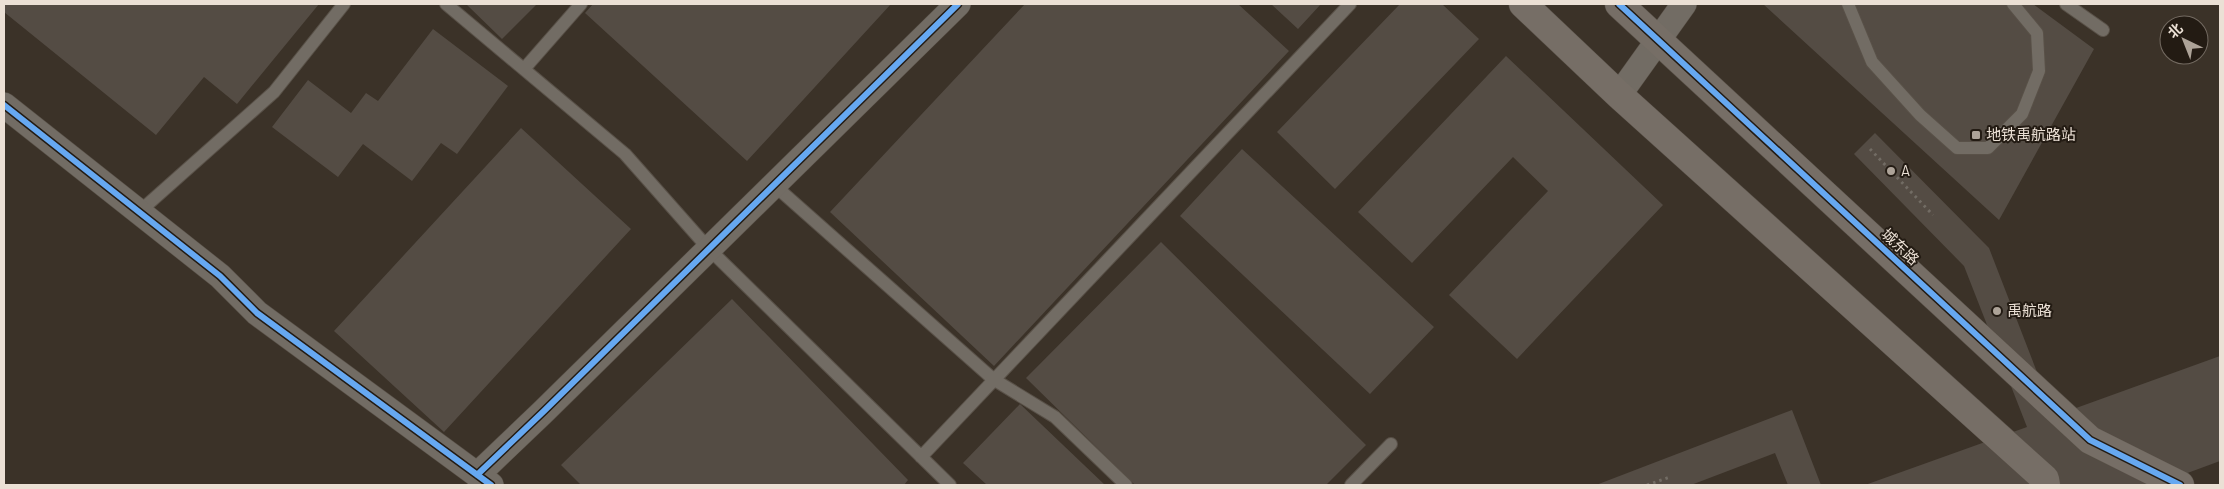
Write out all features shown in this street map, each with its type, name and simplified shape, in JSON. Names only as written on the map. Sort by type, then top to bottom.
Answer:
[{"type":"street","points":[[4,106],[220,276],[257,313],[484,480],[709,249],[958,4]]},
{"type":"street","points":[[1523,4],[1619,95],[2045,479],[2046,485]]},
{"type":"street","name":"城东路","points":[[1619,4],[2090,440],[2180,485]]},
{"type":"street","points":[[1619,95],[1684,4]]},
{"type":"lane","points":[[139,212],[274,92],[344,4]]},
{"type":"lane","points":[[446,4],[625,154],[709,249],[950,485]]},
{"type":"lane","points":[[524,69],[581,4]]},
{"type":"lane","points":[[921,457],[1350,4]]},
{"type":"lane","points":[[1848,4],[1872,62],[1920,115],[1958,148],[1988,148],[2022,114],[2039,71],[2037,33],[2013,4]]},
{"type":"lane","points":[[2066,4],[2103,30]]},
{"type":"lane","points":[[774,185],[993,379],[1055,417],[1126,485]]},
{"type":"lane","points":[[1352,485],[1392,444]]},
{"type":"path","points":[[1870,149],[1933,215]]},
{"type":"path","points":[[1647,485],[1670,477]]},
{"type":"building","points":[[4,4],[319,4],[237,104],[204,77],[156,135],[4,12]]},
{"type":"building","points":[[466,4],[537,4],[502,39]]},
{"type":"building","points":[[593,4],[891,4],[747,161],[585,13]]},
{"type":"building","points":[[1025,4],[1238,4],[1289,51],[994,366],[830,212]]},
{"type":"building","points":[[1271,4],[1321,4],[1298,29]]},
{"type":"building","points":[[1400,4],[1442,4],[1479,39],[1335,189],[1277,132]]},
{"type":"building","name":"地铁禹航路站","points":[[1763,4],[2033,4],[2094,49],[1999,220]]},
{"type":"building","points":[[433,29],[508,86],[457,154],[441,143],[412,181],[363,144],[338,177],[272,127],[308,80],[351,113],[366,93],[378,101]]},
{"type":"building","points":[[1506,56],[1663,205],[1517,359],[1449,295],[1548,191],[1513,157],[1412,263],[1358,212]]},
{"type":"building","points":[[521,128],[631,229],[444,432],[334,331]]},
{"type":"building","name":"禹航路","points":[[1875,133],[1989,248],[2054,416],[2220,356],[2220,461],[2155,485],[1865,485],[2027,427],[1964,266],[1854,154]]},
{"type":"building","points":[[1242,149],[1434,327],[1370,394],[1180,216]]},
{"type":"building","points":[[1161,242],[1366,445],[1326,485],[1135,485],[1026,378]]},
{"type":"building","points":[[732,299],[908,480],[904,485],[581,485],[561,465]]},
{"type":"building","points":[[1020,404],[1105,485],[987,485],[963,463]]},
{"type":"building","points":[[1792,410],[1821,485],[1788,485],[1775,453],[1691,485],[1596,485]]},
{"type":"cycle path","points":[[477,475],[958,4]]},
{"type":"cycle path","points":[[1619,4],[2090,440],[2180,485]]},
{"type":"cycle path","points":[[4,105],[220,276],[257,313],[491,485]]},
{"type":"place","name":"地铁禹航路站","points":[[1976,135]]},
{"type":"place","name":"A","points":[[1891,171]]},
{"type":"place","name":"禹航路","points":[[1997,311]]}]
